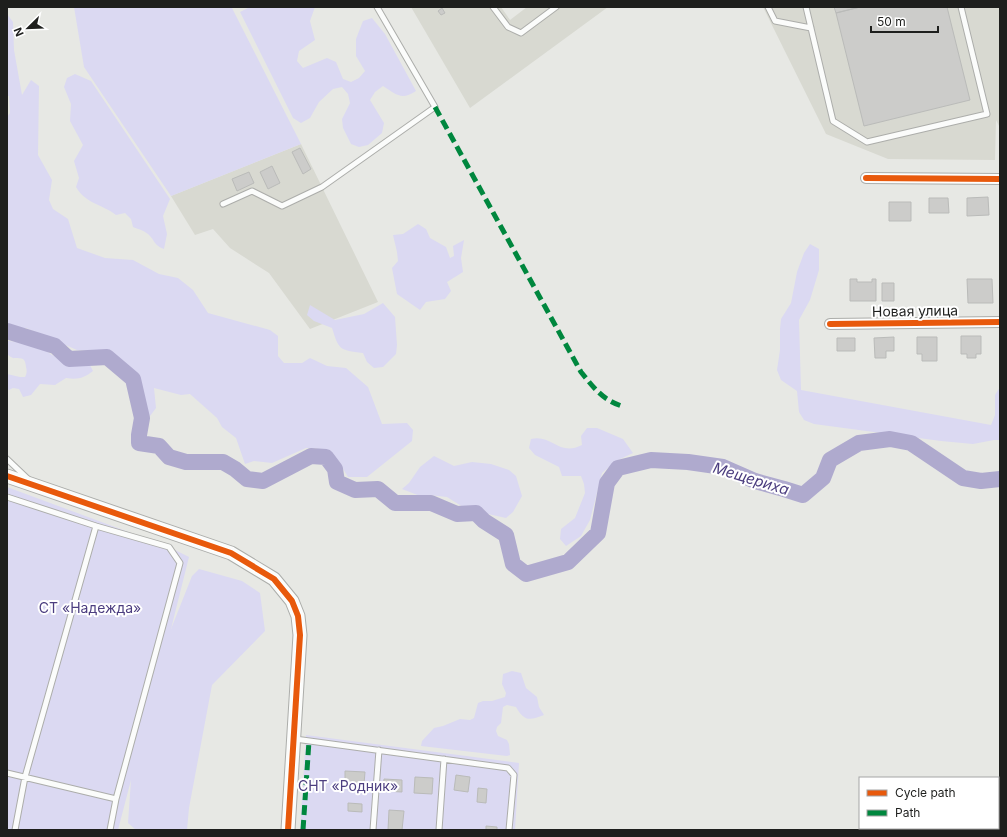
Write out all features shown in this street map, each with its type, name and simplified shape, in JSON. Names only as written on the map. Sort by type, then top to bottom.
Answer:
[{"type":"street","points":[[866,178],[1000,179]]},
{"type":"street","name":"Новая улица","points":[[830,324],[1000,322]]},
{"type":"street","points":[[7,476],[231,553],[274,579],[292,601],[298,616],[300,635],[288,830]]},
{"type":"lane","points":[[223,204],[252,191],[282,206],[322,187],[435,107],[377,7]]},
{"type":"lane","points":[[493,7],[508,28],[521,33],[556,7]]},
{"type":"lane","points":[[768,7],[775,21],[811,28]]},
{"type":"lane","points":[[806,7],[834,121],[867,142],[987,114],[961,7]]},
{"type":"lane","points":[[7,459],[34,485]]},
{"type":"lane","points":[[7,497],[96,526],[169,547],[180,564],[116,799],[110,830]]},
{"type":"lane","points":[[15,830],[25,777],[96,526]]},
{"type":"lane","points":[[294,739],[508,768],[514,775],[510,830]]},
{"type":"lane","points":[[373,830],[379,750]]},
{"type":"lane","points":[[439,830],[444,759]]},
{"type":"lane","points":[[7,773],[116,799]]},
{"type":"shaded area","points":[[411,7],[501,7],[510,20],[527,7],[608,7],[470,108]]},
{"type":"shaded area","points":[[763,7],[1000,7],[1000,128],[996,120],[995,160],[888,159],[826,134]]},
{"type":"shaded area","points":[[301,144],[378,302],[310,329],[269,273],[230,248],[213,229],[195,235],[171,196]]},
{"type":"green space","points":[[74,7],[233,7],[232,8],[301,144],[171,196],[84,67]]},
{"type":"green space","points":[[250,7],[315,7],[310,21],[315,40],[299,51],[297,61],[303,68],[327,58],[336,62],[343,79],[351,82],[359,78],[365,71],[356,56],[356,39],[363,21],[372,18],[385,34],[416,91],[406,96],[402,96],[395,94],[383,86],[375,92],[370,100],[384,123],[382,133],[368,145],[359,147],[351,144],[343,128],[342,119],[350,103],[348,94],[342,87],[333,89],[319,102],[310,118],[301,123],[293,118],[240,12]]},
{"type":"green space","points":[[7,14],[13,22],[14,50],[22,95],[31,80],[39,86],[38,155],[52,180],[49,200],[53,209],[68,219],[77,248],[105,258],[133,260],[159,274],[178,278],[193,290],[208,313],[270,330],[278,336],[278,356],[284,363],[302,363],[310,358],[327,366],[346,368],[368,387],[382,424],[407,423],[413,430],[412,441],[367,477],[348,477],[339,462],[316,448],[306,448],[272,463],[254,461],[245,464],[236,438],[222,427],[217,418],[190,394],[181,395],[154,388],[156,408],[150,416],[143,410],[134,375],[106,351],[77,350],[26,328],[17,328],[7,324],[7,117],[10,113],[9,96],[7,96]]},
{"type":"green space","points":[[75,74],[91,81],[170,199],[163,216],[167,234],[164,249],[156,244],[146,233],[133,227],[131,219],[125,213],[116,215],[84,197],[76,187],[79,178],[74,161],[83,145],[70,121],[71,104],[64,87],[67,78]]},
{"type":"green space","points":[[418,224],[426,229],[430,238],[446,247],[450,258],[454,256],[453,246],[464,240],[461,258],[463,272],[447,282],[451,291],[445,299],[426,302],[420,310],[397,294],[392,268],[398,261],[393,235],[403,234]]},
{"type":"green space","points":[[810,244],[819,249],[819,270],[810,300],[799,320],[801,390],[991,425],[995,415],[995,395],[1000,387],[1000,440],[973,444],[941,441],[814,424],[804,420],[799,412],[797,391],[781,380],[777,370],[780,350],[781,319],[791,303],[797,272],[804,253]]},
{"type":"green space","points":[[383,303],[395,317],[397,345],[396,354],[383,367],[374,368],[367,362],[363,353],[344,350],[341,348],[336,341],[332,328],[314,321],[307,315],[310,305],[335,320],[364,314]]},
{"type":"green space","points":[[7,341],[40,346],[51,355],[59,356],[67,362],[89,363],[93,371],[81,378],[66,378],[55,385],[40,384],[31,395],[23,397],[19,389],[7,389],[7,374],[25,377],[27,371],[24,360],[20,358],[13,358],[7,354]]},
{"type":"green space","points":[[587,428],[597,428],[623,439],[633,453],[616,461],[602,473],[590,520],[581,536],[566,546],[560,539],[561,529],[575,518],[585,493],[581,476],[562,476],[559,467],[535,455],[529,448],[531,439],[538,438],[561,447],[574,448],[582,445],[581,436]]},
{"type":"green space","points":[[434,456],[454,466],[472,462],[491,464],[509,470],[516,476],[522,496],[513,512],[506,518],[488,514],[482,508],[463,507],[447,497],[429,495],[420,496],[402,489],[409,483],[420,467]]},
{"type":"green space","name":"СТ «Надежда»","points":[[7,487],[169,547],[189,557],[171,629],[192,576],[199,569],[242,581],[260,593],[265,631],[212,685],[189,808],[187,830],[136,830],[128,823],[131,780],[118,830],[7,830]]},
{"type":"green space","points":[[512,671],[521,673],[526,688],[537,697],[539,707],[544,715],[531,719],[524,717],[516,707],[507,705],[503,707],[501,723],[497,727],[496,731],[498,736],[507,740],[510,755],[507,756],[421,746],[422,741],[434,728],[460,719],[470,720],[474,718],[478,703],[505,697],[506,693],[502,684],[503,674]]},
{"type":"green space","name":"СНТ «Родник»","points":[[306,735],[519,763],[515,830],[300,830]]},
{"type":"building","points":[[834,7],[860,7],[836,13]]},
{"type":"building","points":[[860,7],[947,7],[970,100],[864,126],[836,13]]},
{"type":"building","points":[[442,8],[445,13],[441,15],[438,11]]},
{"type":"building","points":[[300,148],[311,169],[303,174],[292,152]]},
{"type":"building","points":[[272,166],[280,183],[268,189],[260,172]]},
{"type":"building","points":[[249,172],[254,183],[237,191],[232,179]]},
{"type":"building","points":[[988,197],[989,215],[967,216],[967,198]]},
{"type":"building","points":[[929,198],[948,198],[949,213],[929,213]]},
{"type":"building","points":[[889,202],[911,202],[911,221],[889,221]]},
{"type":"building","points":[[850,279],[857,279],[857,282],[872,282],[872,279],[876,279],[876,301],[850,301]]},
{"type":"building","points":[[967,279],[992,279],[993,303],[968,303]]},
{"type":"building","points":[[882,283],[894,283],[894,301],[882,301]]},
{"type":"building","points":[[961,336],[981,336],[981,354],[976,354],[976,358],[967,358],[967,354],[961,354]]},
{"type":"building","points":[[894,337],[894,351],[886,351],[886,358],[875,358],[874,338]]},
{"type":"building","points":[[917,337],[937,337],[937,361],[922,361],[922,354],[917,354]]},
{"type":"building","points":[[837,338],[855,338],[855,351],[837,351]]},
{"type":"building","points":[[345,771],[365,772],[364,784],[345,783]]},
{"type":"building","points":[[456,775],[470,777],[468,792],[454,790]]},
{"type":"building","points":[[415,777],[433,778],[432,794],[414,793]]},
{"type":"building","points":[[384,779],[402,780],[402,792],[383,791]]},
{"type":"building","points":[[478,788],[487,789],[486,803],[477,802]]},
{"type":"building","points":[[348,803],[362,804],[362,812],[348,811]]},
{"type":"building","points":[[389,810],[404,811],[402,830],[388,830]]},
{"type":"building","points":[[486,826],[497,827],[497,830],[486,830]]},
{"type":"waterway","name":"Мещериха","points":[[7,331],[55,346],[69,359],[107,357],[133,379],[142,418],[139,443],[159,446],[169,457],[186,462],[223,462],[235,469],[247,479],[263,481],[311,456],[326,457],[335,469],[337,482],[355,490],[378,489],[395,503],[431,503],[457,514],[476,513],[484,521],[506,535],[513,564],[526,574],[568,562],[598,533],[607,483],[618,468],[651,460],[688,462],[723,467],[755,481],[803,495],[823,478],[830,460],[859,443],[890,439],[911,443],[963,478],[981,481],[1000,479]]},
{"type":"marked path","points":[[435,107],[581,372],[595,389],[605,398],[625,407]]},
{"type":"marked path","points":[[303,830],[309,741]]},
{"type":"cycle path","points":[[866,178],[1000,179]]},
{"type":"cycle path","points":[[830,324],[1000,322]]},
{"type":"cycle path","points":[[7,476],[231,553],[274,579],[292,601],[298,616],[300,635],[288,830]]}]
